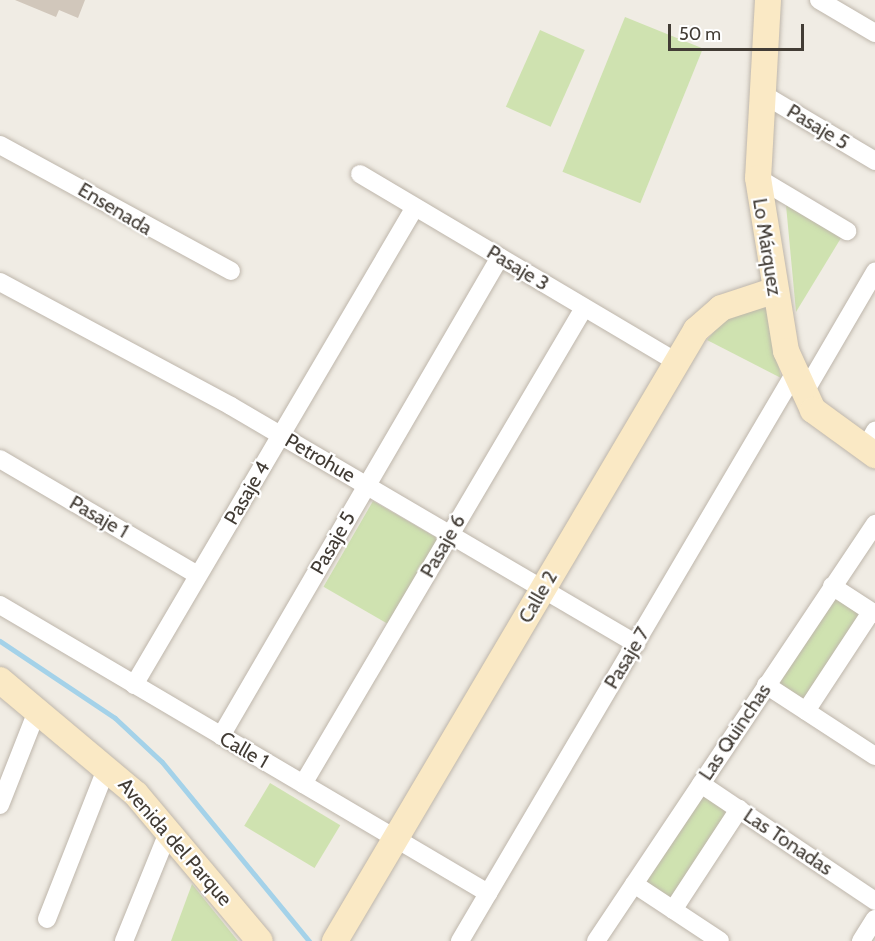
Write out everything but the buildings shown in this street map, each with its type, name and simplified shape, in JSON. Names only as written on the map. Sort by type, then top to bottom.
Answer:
[{"type":"street","name":"Lo Márquez","points":[[768,0],[758,178],[773,291],[798,385],[828,422],[872,445]]},
{"type":"street","points":[[819,0],[875,33]]},
{"type":"street","name":"Pasaje 5","points":[[761,93],[875,161]]},
{"type":"street","name":"Ensenada","points":[[0,145],[231,271]]},
{"type":"street","name":"Pasaje 3","points":[[360,174],[676,362]]},
{"type":"street","points":[[758,178],[847,231]]},
{"type":"street","name":"Pasaje 4","points":[[134,685],[415,207]]},
{"type":"street","name":"Pasaje 5","points":[[221,736],[500,257]]},
{"type":"street","name":"Pasaje 7","points":[[460,941],[636,644],[798,385],[875,272]]},
{"type":"street","name":"Petrohue","points":[[0,282],[281,435],[636,644]]},
{"type":"street","name":"Calle 2","points":[[335,941],[397,840],[676,362],[711,314],[773,291]]},
{"type":"street","name":"Pasaje 6","points":[[303,784],[584,308]]},
{"type":"street","name":"Pasaje 1","points":[[0,459],[198,575]]},
{"type":"street","name":"Las Quinchas","points":[[596,941],[875,524]]},
{"type":"street","points":[[806,711],[873,613],[832,586]]},
{"type":"street","name":"Calle 1","points":[[0,605],[488,893]]},
{"type":"street","name":"Avenida del Parque","points":[[0,680],[107,767],[169,830],[260,941]]},
{"type":"street","points":[[766,685],[875,756]]},
{"type":"street","points":[[0,805],[37,711]]},
{"type":"street","points":[[47,919],[107,767]]},
{"type":"street","name":"Las Tonadas","points":[[701,784],[875,901]]},
{"type":"street","points":[[673,910],[739,809]]},
{"type":"street","points":[[124,941],[169,830]]},
{"type":"street","points":[[634,884],[720,941]]},
{"type":"street","points":[[861,941],[875,919]]},
{"type":"green space","points":[[625,17],[703,48],[640,203],[562,172]]},
{"type":"green space","points":[[540,30],[585,50],[551,127],[506,107]]},
{"type":"green space","points":[[786,205],[841,238],[796,312]]},
{"type":"green space","points":[[766,302],[781,378],[707,340],[727,316]]},
{"type":"green space","points":[[373,501],[439,539],[389,625],[324,587]]},
{"type":"green space","points":[[834,594],[863,613],[806,701],[777,682]]},
{"type":"green space","points":[[270,783],[340,825],[315,868],[244,826]]},
{"type":"green space","points":[[703,792],[732,811],[674,902],[644,883]]},
{"type":"green space","points":[[192,884],[238,941],[171,941]]},
{"type":"waterway","points":[[0,641],[115,718],[162,762],[309,941]]}]
